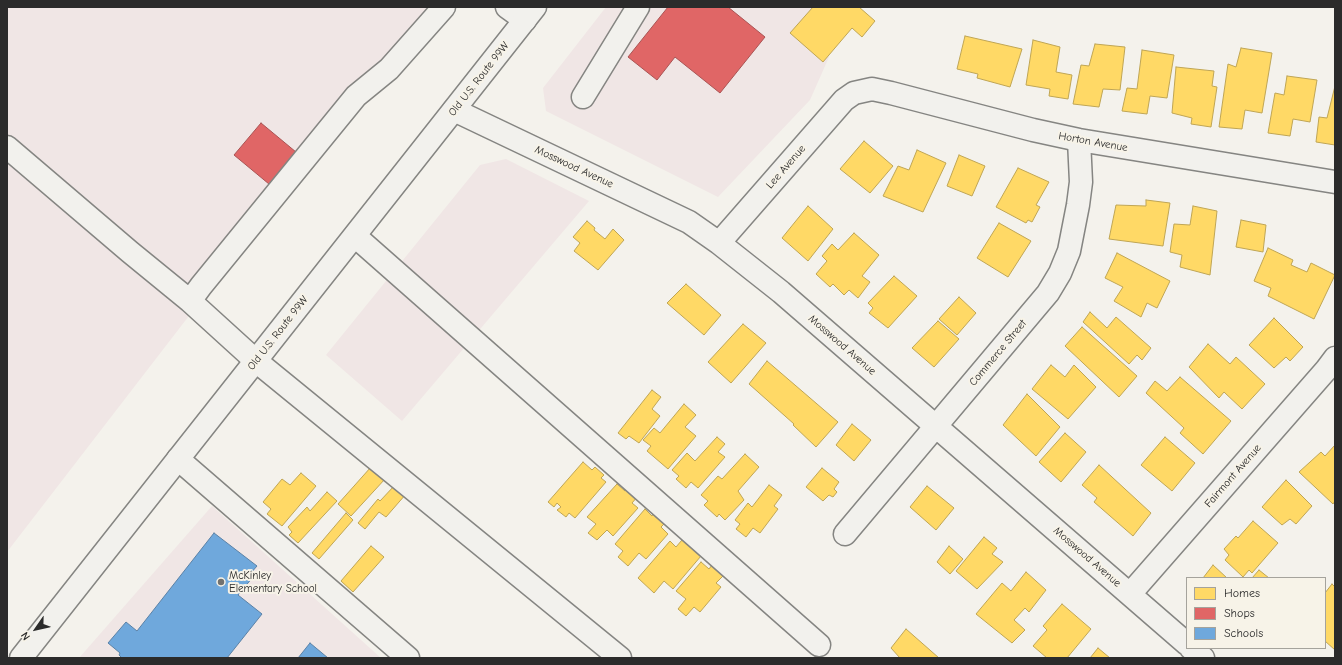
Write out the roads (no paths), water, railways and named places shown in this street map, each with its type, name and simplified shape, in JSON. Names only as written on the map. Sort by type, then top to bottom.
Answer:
[{"type":"street","points":[[190,301],[356,96],[388,69],[444,7]]},
{"type":"street","points":[[507,7],[530,14]]},
{"type":"street","points":[[583,97],[638,7]]},
{"type":"street","name":"Old U.S. Route 99W","points":[[21,658],[530,14]]},
{"type":"street","name":"Horton Avenue","points":[[854,93],[872,89],[1033,130],[1079,140],[1335,182]]},
{"type":"street","name":"Lee Avenue","points":[[719,243],[844,100],[854,93]]},
{"type":"street","name":"Mosswood Avenue","points":[[454,110],[689,222],[719,243],[781,292],[1186,643]]},
{"type":"street","name":"Commerce Street","points":[[845,534],[1048,293],[1060,273],[1069,251],[1078,205],[1081,182],[1079,140]]},
{"type":"street","points":[[7,147],[190,301],[256,360],[620,658]]},
{"type":"street","points":[[355,236],[819,645]]},
{"type":"street","name":"Fairmont Avenue","points":[[1130,594],[1335,358]]},
{"type":"street","points":[[178,459],[408,658]]},
{"type":"street","points":[[1192,649],[1203,658]]},
{"type":"place","name":"McKinley Elementary School","points":[[221,582]]}]
